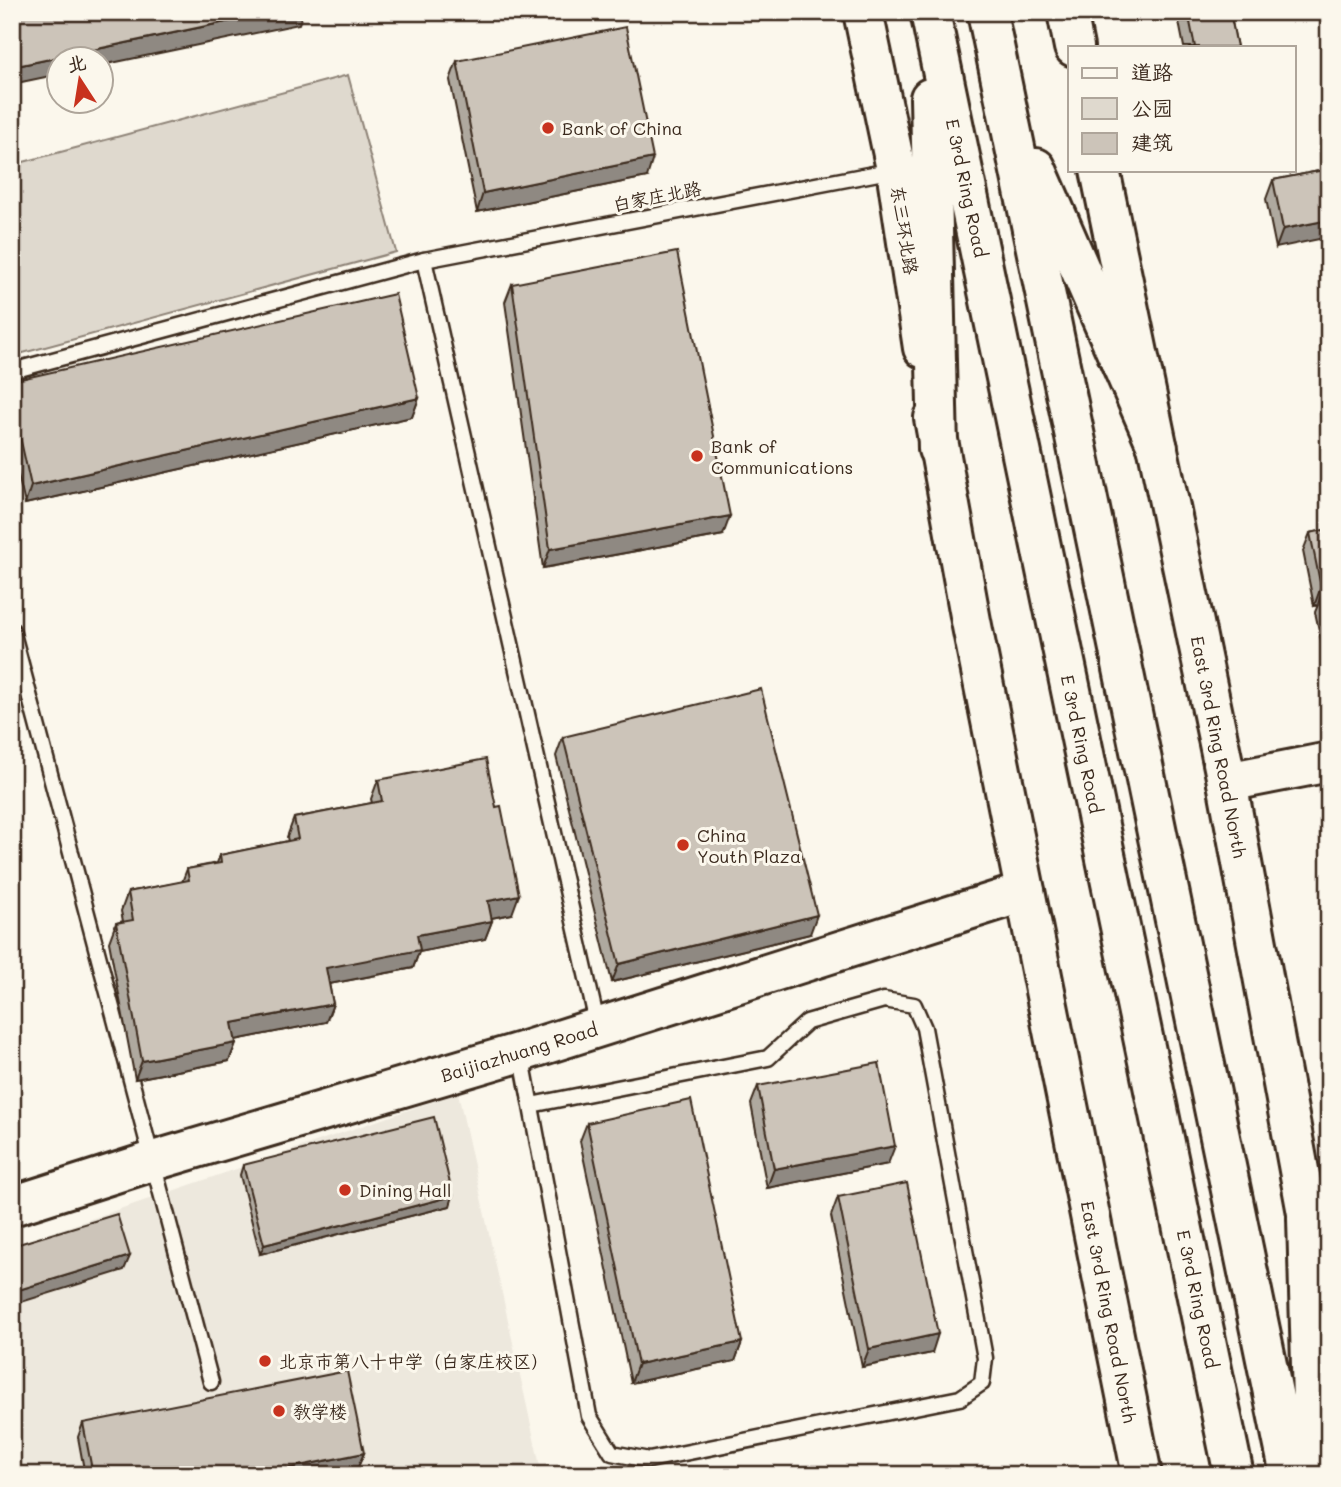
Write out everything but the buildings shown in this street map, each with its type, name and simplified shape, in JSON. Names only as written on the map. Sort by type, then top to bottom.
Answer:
[{"type":"main road","name":"东三环北路","points":[[863,12],[897,169],[938,449]]},
{"type":"main road","points":[[929,12],[938,449]]},
{"type":"main road","name":"E 3rd Ring Road","points":[[929,12],[1234,1475]]},
{"type":"main road","points":[[988,12],[1290,1475]]},
{"type":"main road","points":[[1067,12],[1074,46]]},
{"type":"main road","points":[[1004,97],[1158,449]]},
{"type":"main road","name":"East 3rd Ring Road North","points":[[1100,172],[1227,782],[1329,1325]]},
{"type":"main road","name":"East 3rd Ring Road North","points":[[938,449],[1142,1475]]},
{"type":"main road","points":[[1227,782],[1329,762]]},
{"type":"main road","name":"Baijiazhuang Road","points":[[12,1206],[153,1161],[521,1052],[1025,892]]},
{"type":"main road","points":[[1307,1218],[1314,1475]]},
{"type":"lane","name":"白家庄北路","points":[[12,371],[424,260],[897,169]]},
{"type":"lane","points":[[424,260],[598,1027]]},
{"type":"lane","points":[[12,629],[211,1382]]},
{"type":"lane","points":[[521,1052],[589,1416],[612,1453],[649,1460],[960,1398],[982,1383],[985,1358],[924,1028],[914,1005],[884,1000],[807,1022],[768,1059],[531,1105]]},
{"type":"shaded area","name":"北京市第八十中学（白家庄校区）","points":[[458,1093],[542,1475],[12,1475],[12,1246]]},
{"type":"green space","points":[[348,75],[396,252],[12,356],[12,165]]},
{"type":"place","name":"Bank of China","points":[[548,128]]},
{"type":"place","name":"Bank of Communications","points":[[697,456]]},
{"type":"place","name":"China Youth Plaza","points":[[683,845]]},
{"type":"place","name":"Dining Hall","points":[[345,1190]]},
{"type":"place","name":"北京市第八十中学（白家庄校区）","points":[[265,1361]]},
{"type":"place","name":"教学楼","points":[[279,1411]]}]
